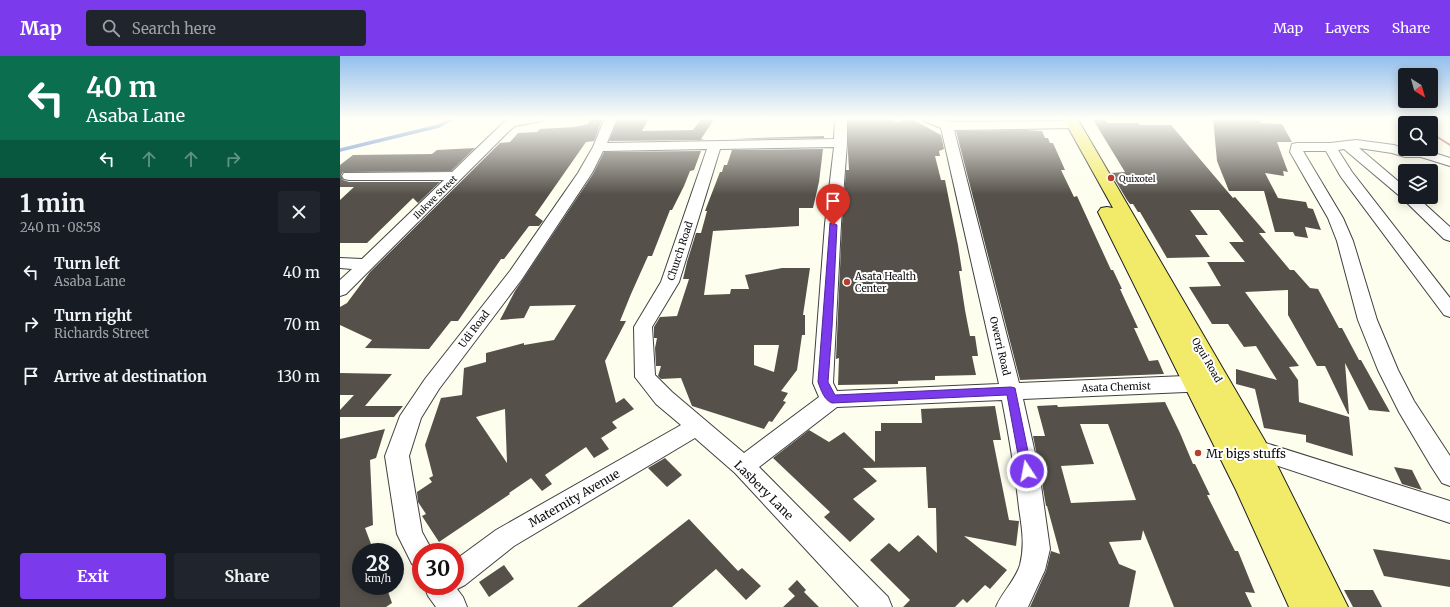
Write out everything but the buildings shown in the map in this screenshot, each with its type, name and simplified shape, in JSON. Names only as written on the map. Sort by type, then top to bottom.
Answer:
[{"type":"main road","name":"Ogui Road","points":[[1077,144],[1195,383],[1248,486],[1306,607]]},
{"type":"main road","name":"Ogui Road","points":[[1079,144],[1221,384],[1256,449],[1332,607]]},
{"type":"street","name":"Ilukwe Street","points":[[340,290],[489,144]]},
{"type":"street","points":[[599,146],[796,144]]},
{"type":"street","points":[[743,466],[832,399],[826,391],[823,382],[828,328],[833,225],[841,144]]},
{"type":"street","name":"Owerri Road","points":[[951,144],[1011,391],[1027,471],[1037,549],[1032,570],[1021,593],[1010,607]]},
{"type":"street","points":[[1450,162],[1422,153],[1405,153],[1394,149],[1356,144],[1330,147],[1297,147],[1296,152],[1340,229],[1353,264],[1371,332],[1382,356],[1415,422],[1450,476]]},
{"type":"street","name":"Church Road","points":[[645,377],[643,327],[670,282],[715,145]]},
{"type":"street","points":[[1347,145],[1398,188]]},
{"type":"street","name":"Udi Road","points":[[415,543],[410,534],[397,456],[411,416],[432,384],[516,274],[584,173],[599,146]]},
{"type":"street","points":[[1330,147],[1346,174],[1450,311]]},
{"type":"street","points":[[350,176],[456,176]]},
{"type":"street","points":[[1416,204],[1450,236]]},
{"type":"street","points":[[340,263],[366,264]]},
{"type":"street","name":"Lasbery Lane","points":[[645,377],[664,398],[743,466],[878,607]]},
{"type":"street","name":"Asata Chemist","points":[[832,399],[1195,383],[1221,384]]},
{"type":"street","name":"Maternity Avenue","points":[[464,573],[505,538],[696,426]]},
{"type":"street","points":[[1256,449],[1450,512]]},
{"type":"waterway","points":[[340,150],[366,144]]},
{"type":"place","name":"Quixotel","points":[[1111,178]]},
{"type":"place","name":"Asata Health Center","points":[[847,282]]},
{"type":"place","name":"Mr bigs stuffs","points":[[1198,453]]},
{"type":"route","points":[[833,225],[828,328],[823,382],[826,391],[832,399],[1011,391],[1027,471]]}]
